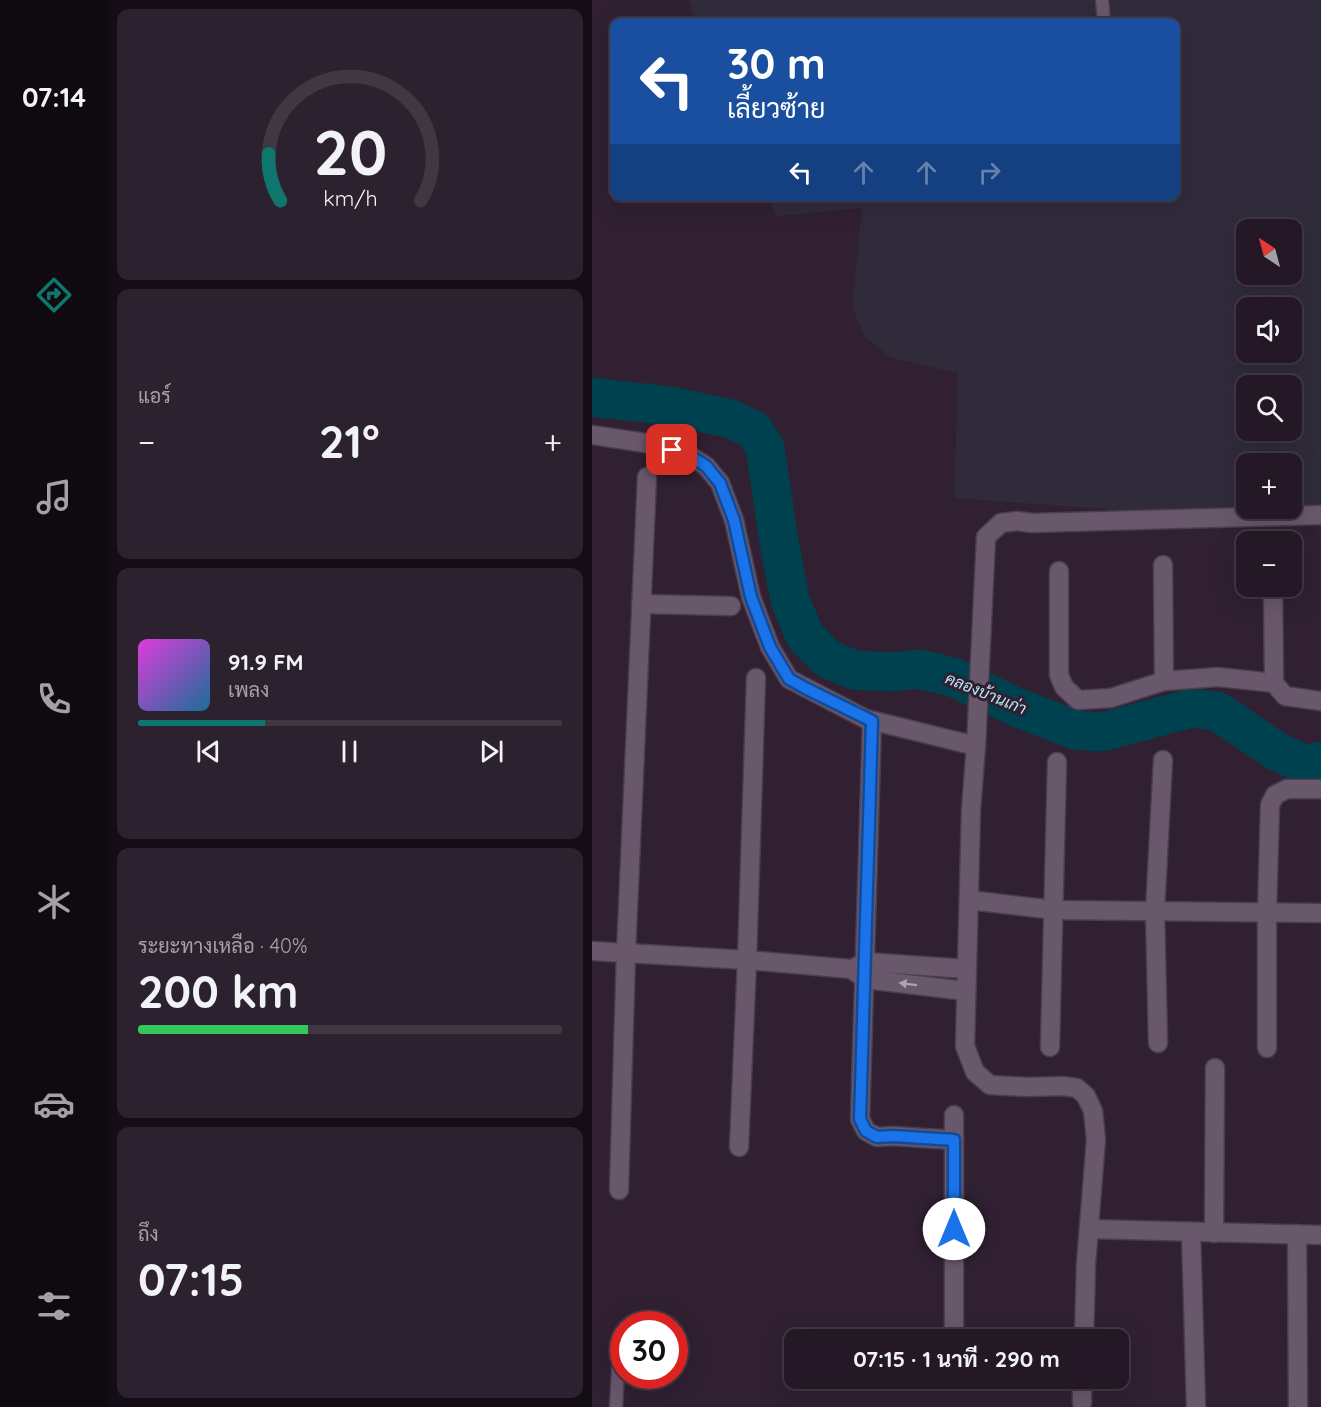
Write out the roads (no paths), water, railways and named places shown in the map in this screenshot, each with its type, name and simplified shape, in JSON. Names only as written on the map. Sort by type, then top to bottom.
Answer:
[{"type":"street","points":[[592,435],[652,444],[692,457],[706,466],[720,483],[734,520],[751,597],[770,647],[789,679],[872,721],[976,740]]},
{"type":"street","points":[[619,1190],[626,953],[647,477]]},
{"type":"street","points":[[1084,1329],[1086,1264],[1096,1139],[1093,1111],[1086,1096],[1077,1088],[990,1085],[975,1072],[965,1046],[972,810],[986,537],[1001,524],[1016,521],[1032,523],[1321,515]]},
{"type":"street","points":[[1163,565],[1164,681]]},
{"type":"street","points":[[1059,571],[1059,675],[1064,687],[1078,700],[1111,698],[1164,681],[1218,677],[1274,683]]},
{"type":"street","points":[[1273,597],[1274,683],[1285,696],[1321,701]]},
{"type":"street","points":[[641,604],[731,606]]},
{"type":"street","points":[[739,1147],[756,678]]},
{"type":"street","points":[[872,721],[860,970],[860,1119],[866,1131],[877,1137],[954,1140]]},
{"type":"street","points":[[1158,1043],[1155,911],[1163,760]]},
{"type":"street","points":[[1050,1047],[1057,762]]},
{"type":"street","points":[[1267,1048],[1270,806],[1275,795],[1287,789],[1321,789]]},
{"type":"street","points":[[969,900],[1054,910],[1321,913]]},
{"type":"street","points":[[592,951],[747,960],[860,970],[967,969]]},
{"type":"street","points":[[860,970],[966,991]]},
{"type":"street","points":[[1214,1233],[1215,1068]]},
{"type":"street","points":[[954,1115],[954,1329]]},
{"type":"street","points":[[1089,1229],[1191,1233],[1321,1234]]},
{"type":"street","points":[[1191,1233],[1196,1407]]},
{"type":"street","points":[[1297,1234],[1298,1407]]},
{"type":"street","points":[[1082,1389],[1082,1402]]},
{"type":"lane","points":[[1102,0],[1104,18]]},
{"type":"lane","points":[[616,1407],[617,1389]]},
{"type":"waterway","name":"คลองบ้านเก่า","points":[[592,397],[671,406],[731,419],[754,430],[765,448],[790,600],[805,636],[828,659],[854,670],[890,672],[920,669],[955,678],[1016,707],[1075,730],[1102,732],[1192,708],[1217,711],[1276,751],[1306,765],[1321,761]]}]
